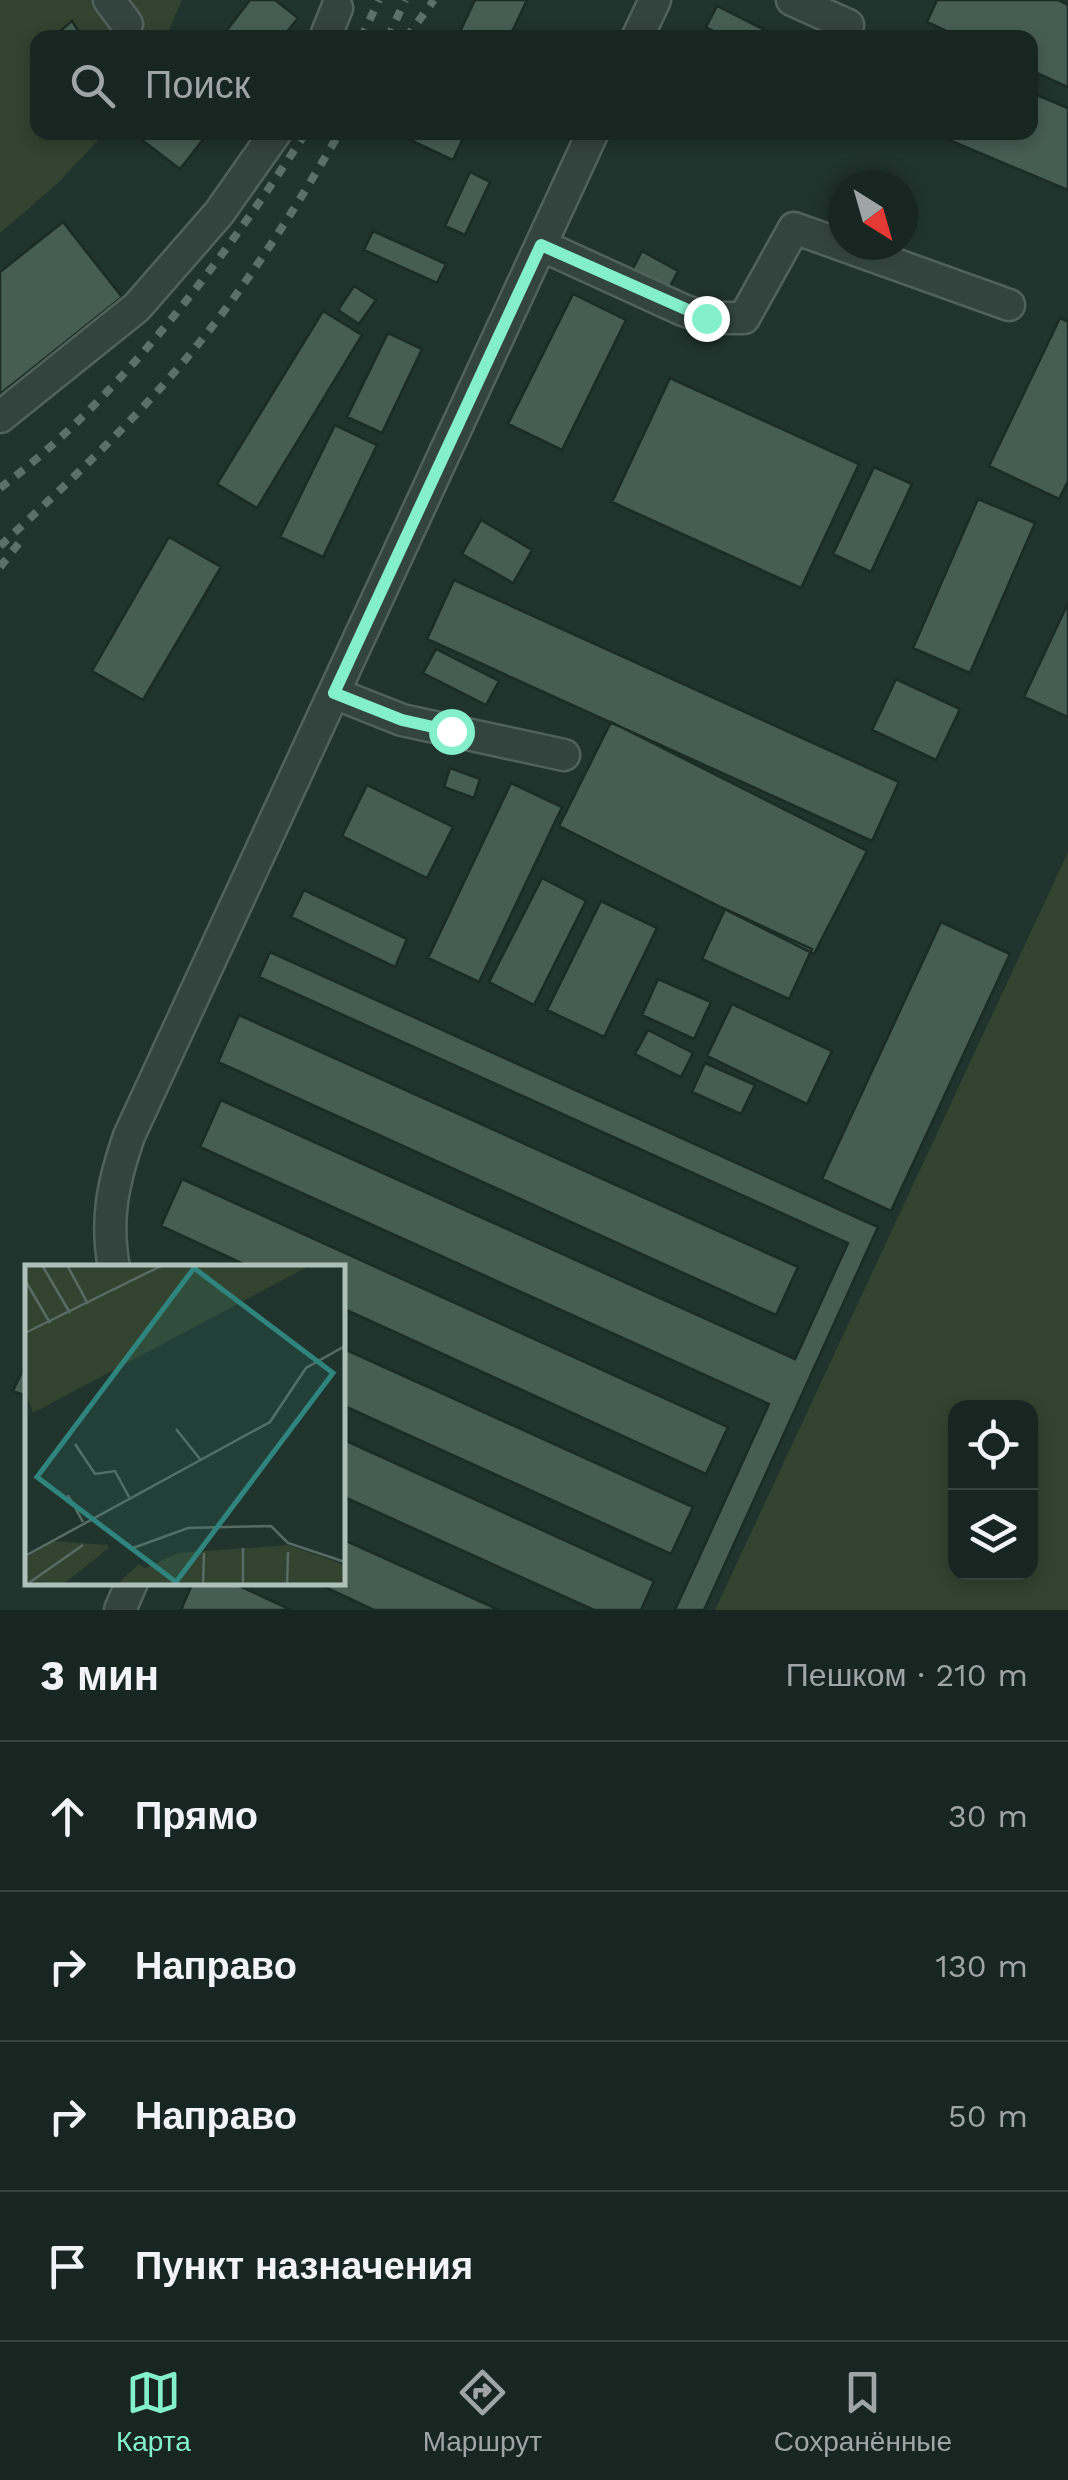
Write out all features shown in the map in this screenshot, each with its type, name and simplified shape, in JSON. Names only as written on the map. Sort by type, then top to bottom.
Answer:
[{"type":"street","points":[[641,30],[655,0]]},
{"type":"street","points":[[792,0],[848,25]]},
{"type":"street","points":[[328,30],[337,8]]},
{"type":"street","points":[[0,417],[137,307],[220,213],[270,140]]},
{"type":"street","points":[[114,1265],[108,1232],[111,1189],[129,1136],[590,140]]},
{"type":"street","points":[[541,245],[706,318],[744,318],[794,228],[1008,305]]},
{"type":"street","points":[[334,693],[402,720],[564,755]]},
{"type":"street","points":[[120,1610],[131,1585]]},
{"type":"green space","points":[[0,0],[182,0],[169,30],[30,30],[30,140],[98,140],[56,185],[0,233]]},
{"type":"green space","points":[[1068,852],[1068,1610],[715,1610]]},
{"type":"building","points":[[250,0],[275,0],[298,18],[288,30],[227,30]]},
{"type":"building","points":[[475,0],[527,0],[513,30],[461,30]]},
{"type":"building","points":[[937,0],[1058,0],[1068,5],[1068,87],[1038,74],[1038,30],[944,30],[927,22]]},
{"type":"building","points":[[717,6],[765,30],[711,30],[706,27]]},
{"type":"building","points":[[72,21],[78,30],[61,30]]},
{"type":"building","points":[[1038,95],[1068,108],[1068,190],[949,140],[1038,140]]},
{"type":"building","points":[[142,140],[203,140],[180,169]]},
{"type":"building","points":[[410,140],[462,140],[453,160]]},
{"type":"building","points":[[470,172],[490,182],[465,235],[445,226]]},
{"type":"building","points":[[63,222],[122,297],[0,394],[0,272]]},
{"type":"building","points":[[373,231],[446,264],[437,283],[364,250]]},
{"type":"building","points":[[642,251],[678,271],[663,300],[627,280]]},
{"type":"building","points":[[354,286],[376,300],[359,324],[338,310]]},
{"type":"building","points":[[573,294],[626,320],[562,450],[508,424]]},
{"type":"building","points":[[323,311],[362,335],[257,508],[217,484]]},
{"type":"building","points":[[1060,318],[1068,322],[1068,481],[1059,499],[989,466]]},
{"type":"building","points":[[388,333],[422,349],[382,433],[347,417]]},
{"type":"building","points":[[670,378],[859,464],[801,588],[612,502]]},
{"type":"building","points":[[335,425],[377,445],[323,557],[280,537]]},
{"type":"building","points":[[874,467],[912,484],[871,572],[833,554]]},
{"type":"building","points":[[978,499],[1035,523],[970,673],[913,648]]},
{"type":"building","points":[[481,520],[532,550],[513,583],[462,554]]},
{"type":"building","points":[[169,537],[221,567],[143,700],[92,671]]},
{"type":"building","points":[[454,580],[899,782],[872,841],[427,639]]},
{"type":"building","points":[[1068,603],[1068,717],[1024,697]]},
{"type":"building","points":[[436,649],[499,681],[486,705],[423,673]]},
{"type":"building","points":[[896,679],[960,709],[936,760],[872,730]]},
{"type":"building","points":[[611,722],[867,851],[814,954],[559,826]]},
{"type":"building","points":[[450,768],[480,779],[474,798],[444,787]]},
{"type":"building","points":[[511,783],[562,807],[479,982],[428,958]]},
{"type":"building","points":[[367,785],[453,827],[427,878],[342,836]]},
{"type":"building","points":[[542,878],[586,901],[534,1005],[489,982]]},
{"type":"building","points":[[304,890],[407,939],[395,967],[291,917]]},
{"type":"building","points":[[601,901],[657,928],[604,1037],[547,1010]]},
{"type":"building","points":[[725,909],[812,949],[789,999],[702,959]]},
{"type":"building","points":[[941,922],[1010,954],[891,1211],[822,1179]]},
{"type":"building","points":[[270,952],[878,1227],[704,1610],[675,1610],[769,1404],[200,1147],[221,1100],[795,1359],[848,1243],[259,977]]},
{"type":"building","points":[[658,979],[711,1002],[694,1039],[642,1015]]},
{"type":"building","points":[[732,1004],[832,1051],[807,1104],[707,1056]]},
{"type":"building","points":[[239,1015],[798,1267],[776,1315],[218,1062]]},
{"type":"building","points":[[648,1030],[693,1053],[681,1077],[635,1054]]},
{"type":"building","points":[[705,1063],[755,1085],[741,1114],[692,1092]]},
{"type":"building","points":[[182,1179],[728,1427],[706,1474],[345,1309],[345,1265],[246,1265],[161,1226]]},
{"type":"building","points":[[345,1349],[693,1507],[671,1554],[345,1406]]},
{"type":"building","points":[[25,1365],[25,1396],[13,1391]]},
{"type":"building","points":[[345,1440],[654,1581],[641,1610],[594,1610],[345,1497]]},
{"type":"building","points":[[345,1540],[499,1610],[374,1610],[320,1585],[345,1585]]},
{"type":"building","points":[[192,1585],[237,1585],[291,1610],[181,1610]]},
{"type":"railway","points":[[365,30],[379,0]]},
{"type":"railway","points":[[392,30],[405,0]]},
{"type":"railway","points":[[412,30],[434,0]]},
{"type":"railway","points":[[0,488],[87,412],[168,324],[301,140]]},
{"type":"railway","points":[[0,546],[128,422],[199,343],[274,240],[335,140]]},
{"type":"railway","points":[[0,567],[23,538]]},
{"type":"route","points":[[451,731],[402,720],[334,693],[541,245],[706,318]]}]
